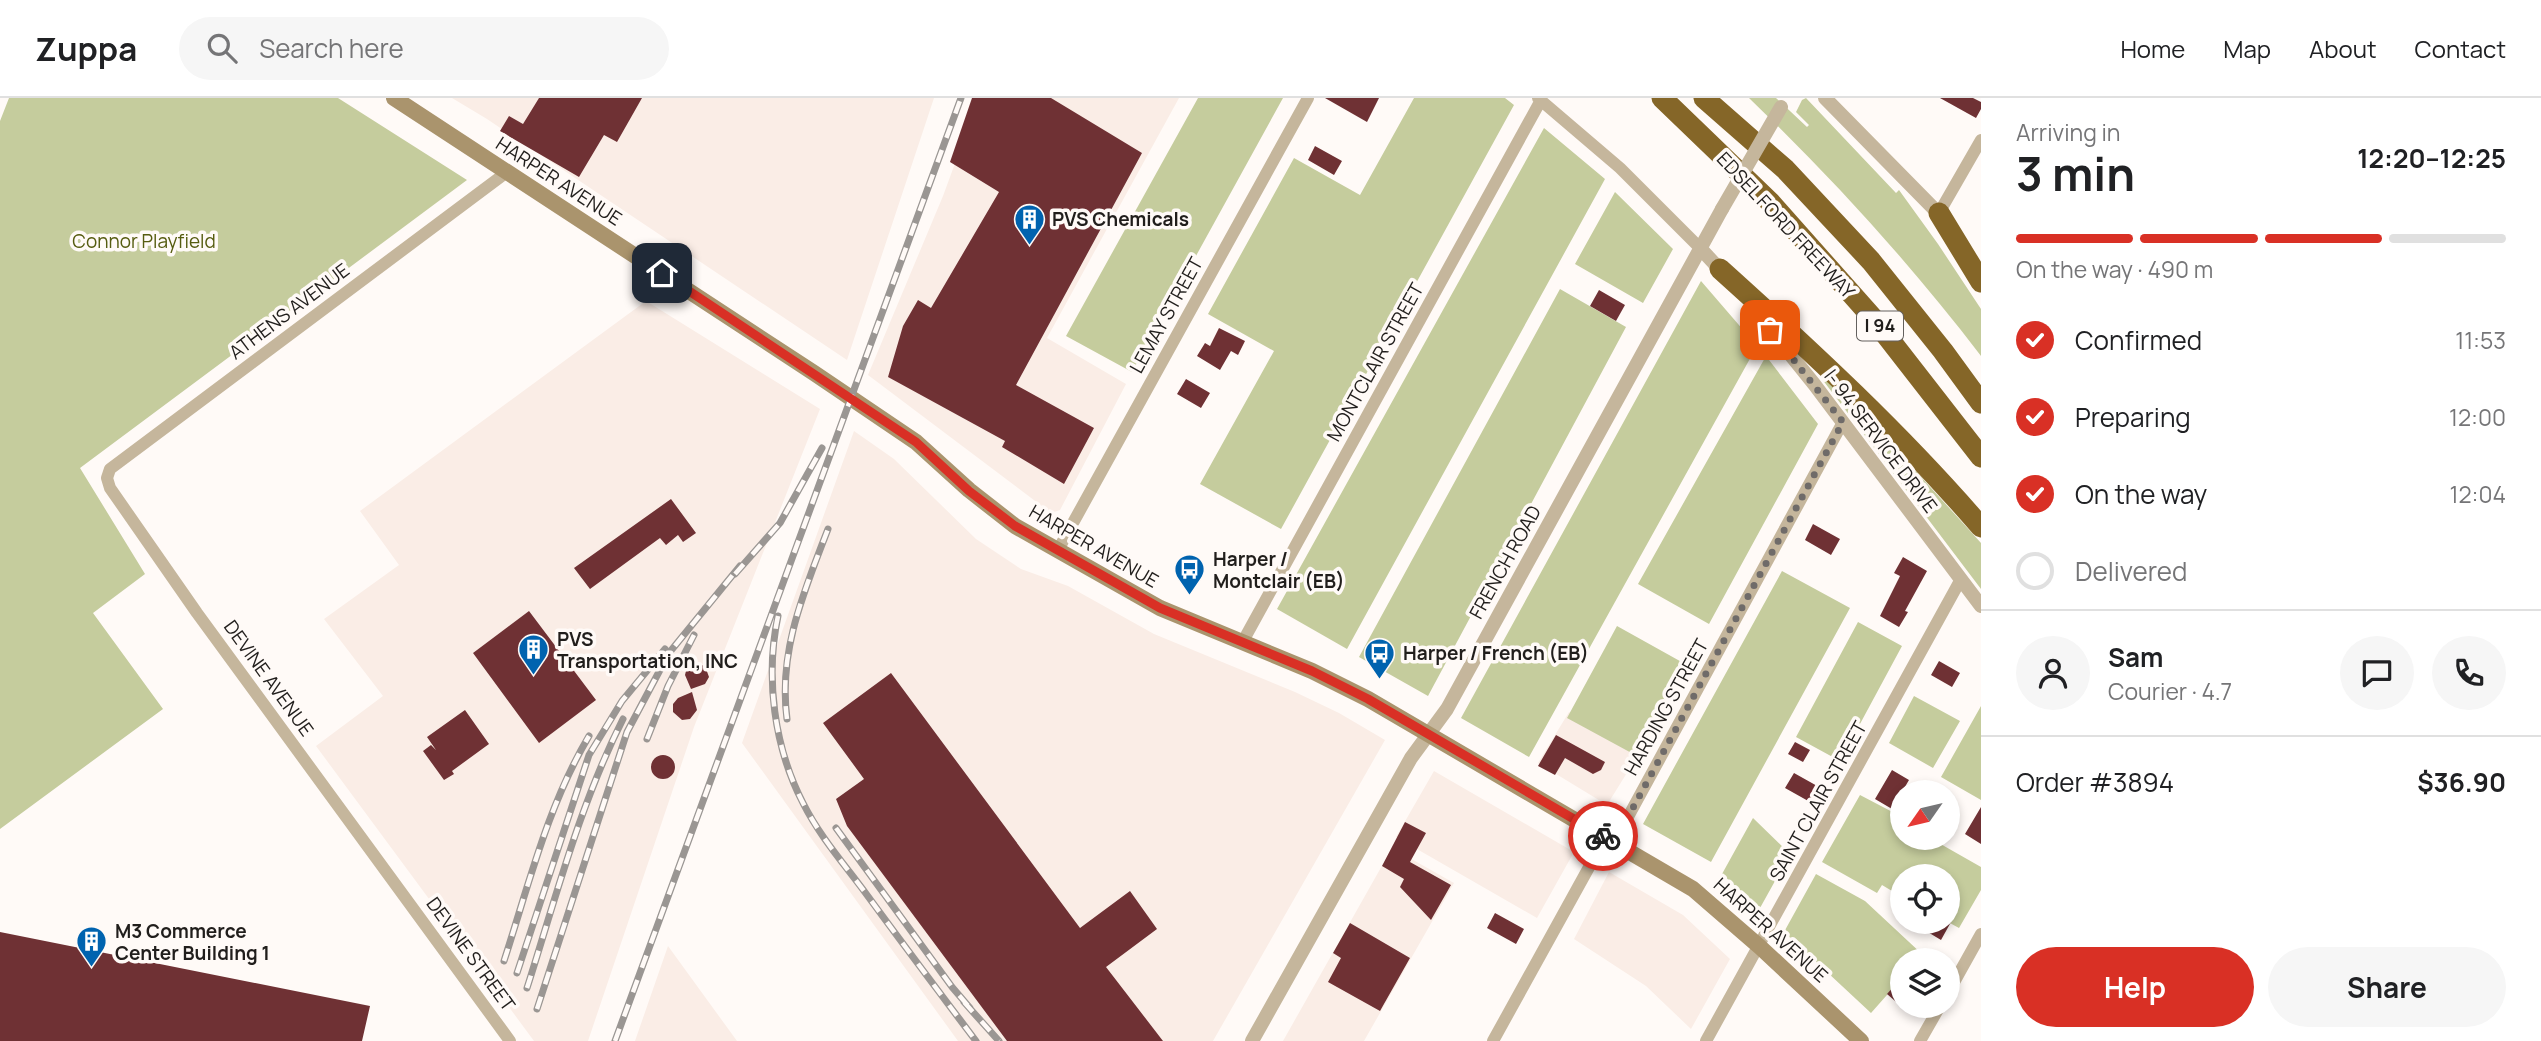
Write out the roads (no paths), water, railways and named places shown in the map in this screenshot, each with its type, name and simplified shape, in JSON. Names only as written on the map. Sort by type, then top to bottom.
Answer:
[{"type":"highway","name":"EDSEL FORD FREEWAY","points":[[1662,98],[1770,202],[1863,306],[1981,457]]},
{"type":"highway","name":"EDSEL FORD FREEWAY","points":[[1704,98],[1785,169],[1871,261],[1981,403]]},
{"type":"highway","points":[[1939,213],[1981,282]]},
{"type":"highway","points":[[1720,269],[1836,375],[1906,445],[1981,527]]},
{"type":"main road","name":"HARPER AVENUE","points":[[394,98],[916,442],[994,511],[1160,608],[1341,684],[1704,897],[1861,1041]]},
{"type":"street","name":"LEMAY STREET","points":[[1058,550],[1308,98]]},
{"type":"street","points":[[1825,98],[1939,213],[1981,263]]},
{"type":"street","name":"I- 94 SERVICE DRIVE","points":[[1539,99],[1620,168],[1720,269],[1843,422],[1981,606]]},
{"type":"street","name":"MONTCLAIR STREET","points":[[1242,643],[1539,99]]},
{"type":"street","name":"FRENCH ROAD","points":[[1252,1041],[1412,758],[1447,709],[1700,248],[1783,103]]},
{"type":"street","points":[[1939,213],[1981,140]]},
{"type":"street","name":"ATHENS AVENUE","points":[[110,488],[107,478],[110,469],[507,172]]},
{"type":"street","name":"HARDING STREET","points":[[1493,1041],[1593,860],[1628,817],[1843,422]]},
{"type":"street","name":"DEVINE AVENUE","points":[[110,488],[197,613],[401,890]]},
{"type":"street","name":"SAINT CLAIR STREET","points":[[1706,1041],[1961,579]]},
{"type":"street","name":"DEVINE STREET","points":[[401,890],[510,1041]]},
{"type":"street","points":[[1960,972],[1981,934]]},
{"type":"street","points":[[1920,1041],[1933,1018]]},
{"type":"railway","points":[[615,1041],[961,98]]},
{"type":"railway","points":[[735,574],[780,523],[822,448]]},
{"type":"railway","points":[[787,719],[786,669],[795,622],[828,529]]},
{"type":"railway","points":[[537,1009],[627,732],[669,653],[740,566]]},
{"type":"railway","points":[[778,616],[772,663],[775,711],[785,759],[803,803],[817,828],[976,1041]]},
{"type":"railway","points":[[647,739],[668,686],[694,635]]},
{"type":"railway","points":[[517,973],[589,755],[622,701],[665,649]]},
{"type":"railway","points":[[527,988],[581,817],[623,719]]},
{"type":"railway","points":[[504,961],[551,817],[589,736]]},
{"type":"railway","points":[[836,828],[970,1008]]},
{"type":"railway","points":[[964,1002],[999,1041]]},
{"type":"place","name":"PVS Chemicals","points":[[1029,246]]},
{"type":"place","name":"Harper / Montclair (EB)","points":[[1190,597]]},
{"type":"place","name":"PVS Transportation, INC","points":[[534,677]]},
{"type":"place","name":"Harper / French (EB)","points":[[1380,680]]},
{"type":"place","name":"M3 Commerce Center Building 1","points":[[92,969]]},
{"type":"park label","name":"Connor Playfield","points":[[144,241]]}]
